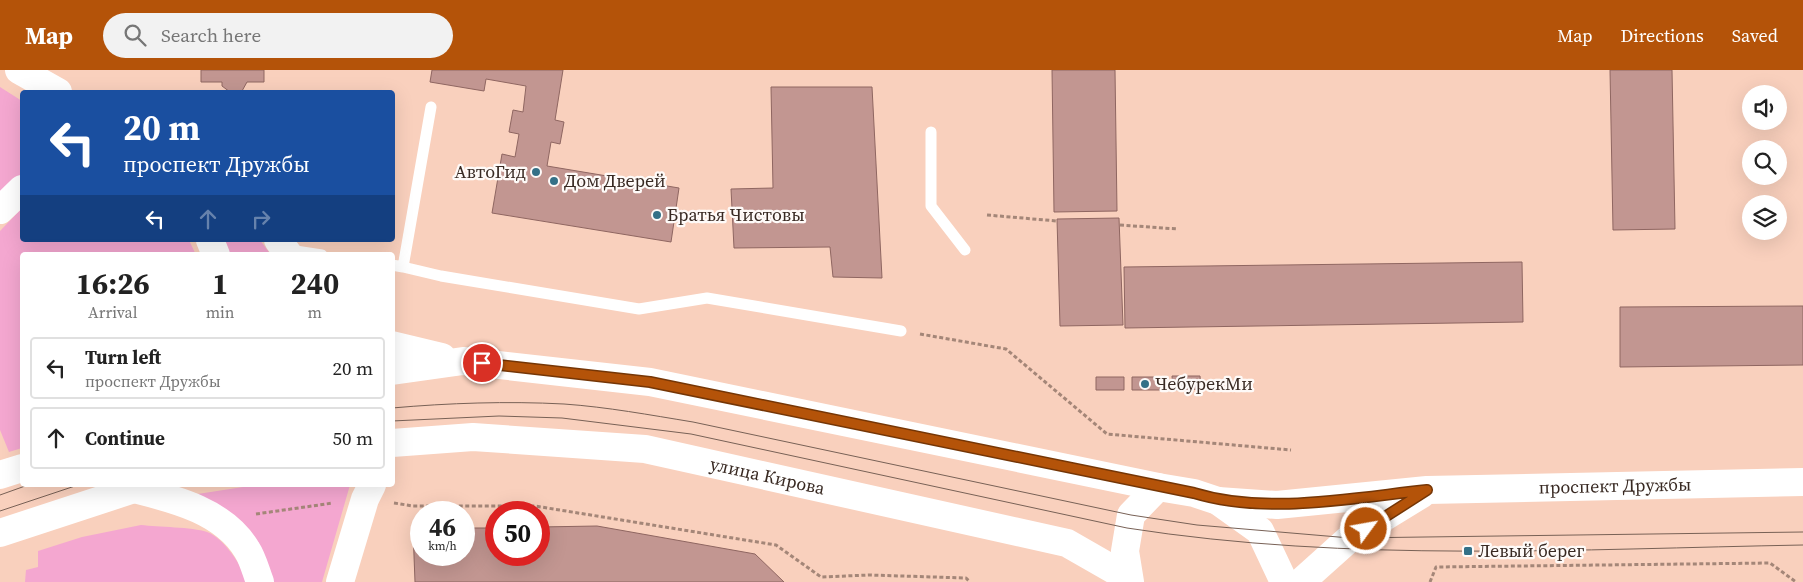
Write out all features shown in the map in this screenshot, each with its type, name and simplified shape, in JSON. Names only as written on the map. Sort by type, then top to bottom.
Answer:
[{"type":"main road","points":[[19,70],[54,90]]},
{"type":"main road","points":[[0,210],[20,191]]},
{"type":"main road","points":[[395,346],[463,361],[650,382],[1158,488],[1194,493],[1218,501],[1260,531],[1284,582]]},
{"type":"main road","points":[[395,371],[463,361]]},
{"type":"main road","name":"улица Кирова","points":[[395,443],[472,437],[645,449],[1067,543],[1129,580]]},
{"type":"main road","points":[[0,475],[20,469]]},
{"type":"main road","name":"проспект Дружбы","points":[[1218,501],[1277,505],[1427,490],[1803,482]]},
{"type":"main road","points":[[0,533],[146,487],[178,500],[221,522],[247,549],[260,582]]},
{"type":"main road","points":[[340,582],[365,499],[371,487]]},
{"type":"main road","points":[[1129,580],[1124,550],[1131,515],[1158,488]]},
{"type":"main road","points":[[1301,582],[1350,538],[1427,490]]},
{"type":"lane","points":[[431,107],[398,266],[441,276],[639,309],[707,298],[902,331]]},
{"type":"lane","points":[[931,132],[931,206],[965,250]]},
{"type":"lane","points":[[284,248],[306,252]]},
{"type":"path","points":[[987,215],[1057,221]]},
{"type":"path","points":[[1120,225],[1178,229]]},
{"type":"path","points":[[902,331],[1006,349],[1107,434],[1292,450]]},
{"type":"path","points":[[475,506],[535,506],[776,544],[821,577],[869,575],[966,578],[970,582]]},
{"type":"path","points":[[1430,582],[1436,568],[1770,563],[1796,582]]},
{"type":"shaded area","points":[[0,87],[20,100],[20,176],[0,193]]},
{"type":"shaded area","points":[[20,210],[20,242],[190,242],[195,252],[20,252],[20,449],[9,452],[0,430],[0,231]]},
{"type":"shaded area","points":[[224,242],[261,242],[269,252],[228,252]]},
{"type":"shaded area","points":[[243,487],[349,487],[322,582],[273,582],[191,495]]},
{"type":"shaded area","points":[[141,525],[193,529],[213,535],[232,553],[248,582],[25,582],[26,570],[38,567],[38,551],[82,537]]},
{"type":"building","points":[[201,70],[264,70],[264,82],[247,82],[243,90],[227,90],[222,86],[222,82],[201,82]]},
{"type":"building","points":[[432,70],[563,70],[555,120],[564,122],[560,144],[551,142],[547,166],[679,188],[671,242],[492,213],[502,154],[515,157],[519,134],[509,132],[513,110],[523,112],[526,86],[486,79],[484,91],[430,82]]},
{"type":"building","points":[[1052,70],[1115,70],[1117,211],[1054,212]]},
{"type":"building","points":[[1610,70],[1672,70],[1675,229],[1613,230]]},
{"type":"building","points":[[771,87],[872,87],[882,278],[833,277],[830,247],[734,248],[731,189],[773,188]]},
{"type":"building","points":[[1119,218],[1123,325],[1060,326],[1057,219]]},
{"type":"building","points":[[1522,262],[1523,322],[1125,328],[1124,267]]},
{"type":"building","points":[[1803,306],[1803,365],[1620,367],[1620,307]]},
{"type":"building","points":[[1172,376],[1200,376],[1201,389],[1173,390]]},
{"type":"building","points":[[1096,377],[1124,377],[1124,390],[1096,390]]},
{"type":"building","points":[[1132,377],[1160,377],[1160,390],[1132,390]]},
{"type":"building","points":[[597,526],[755,554],[784,582],[415,582],[414,566],[475,566],[475,528],[485,528],[485,566],[550,566],[550,527]]},
{"type":"tram line","points":[[395,408],[500,403],[564,404],[596,407],[693,422],[1131,515],[1197,525],[1350,538],[1803,532]]},
{"type":"tram line","points":[[395,421],[499,416],[562,418],[691,434],[1127,528],[1211,539],[1295,546],[1464,551],[1549,551],[1803,545]]},
{"type":"tram line","points":[[0,495],[22,487]]},
{"type":"tram line","points":[[0,511],[72,487]]},
{"type":"place","name":"АвтоГид","points":[[536,172]]},
{"type":"place","name":"Дом Дверей","points":[[554,181]]},
{"type":"place","name":"Братья Чистовы","points":[[657,215]]},
{"type":"place","name":"ЧебурекМи","points":[[1145,384]]},
{"type":"place","name":"Левый берег","points":[[1468,551]]},
{"type":"route","points":[[482,363],[650,382],[1158,488],[1194,493],[1218,501],[1277,505],[1427,490],[1366,529]]}]
